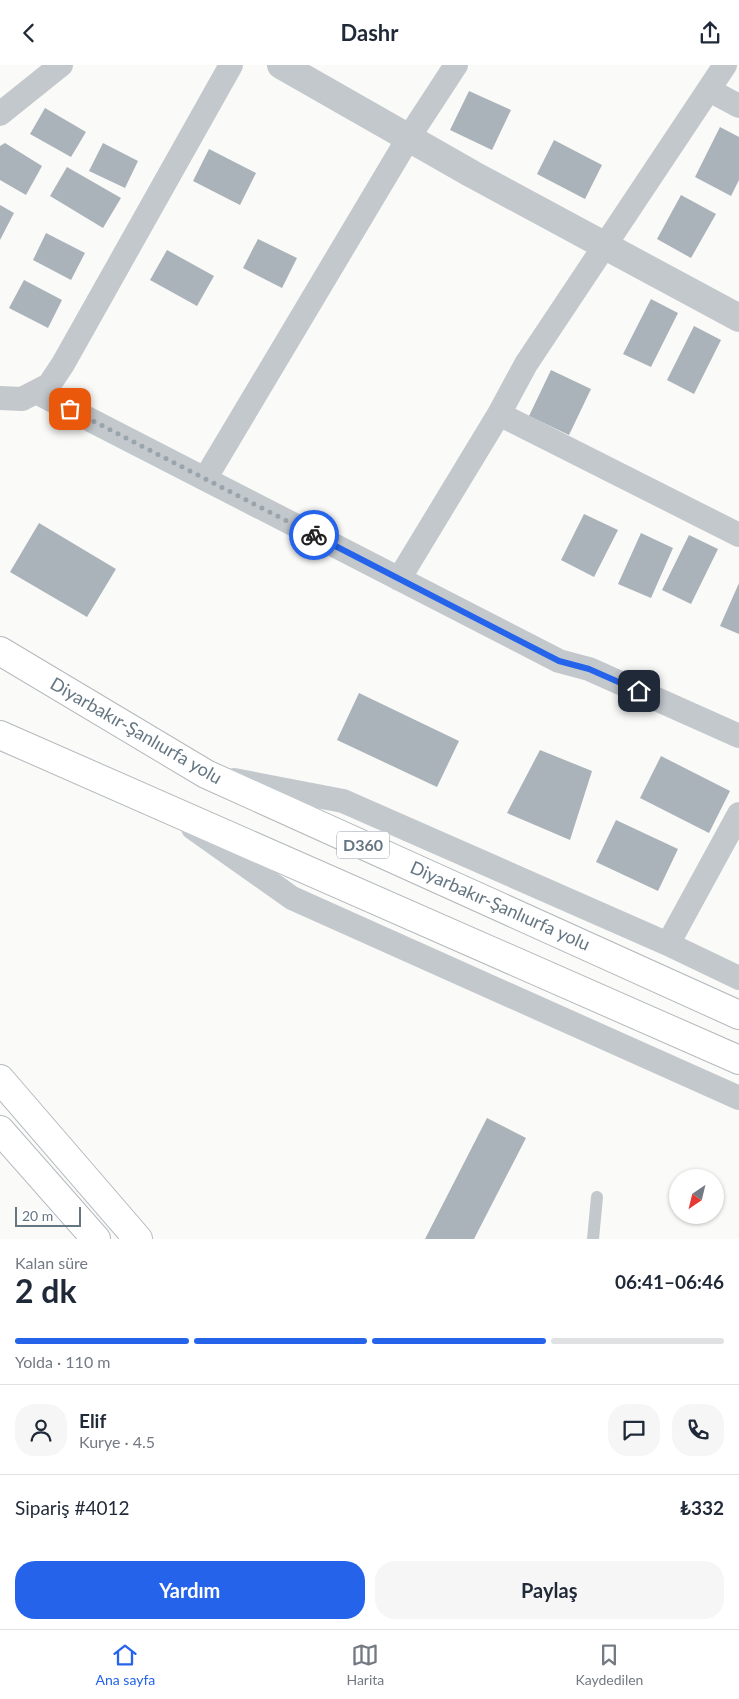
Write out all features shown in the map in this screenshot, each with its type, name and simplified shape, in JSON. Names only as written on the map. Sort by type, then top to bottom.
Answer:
[{"type":"main road","name":"Diyarbakır-Şanlıurfa yolu","points":[[0,651],[206,774],[739,1015]]},
{"type":"main road","name":"D360","points":[[0,735],[739,1060]]},
{"type":"main road","points":[[0,1079],[138,1239]]},
{"type":"main road","points":[[0,1129],[96,1239]]},
{"type":"street","points":[[0,114],[61,65]]},
{"type":"street","points":[[0,398],[22,399],[49,385],[63,364],[231,65]]},
{"type":"street","points":[[281,65],[472,174],[739,318]]},
{"type":"street","points":[[205,479],[409,137],[456,65]]},
{"type":"street","points":[[399,579],[500,414],[526,364],[725,65]]},
{"type":"street","points":[[709,90],[739,106]]},
{"type":"street","points":[[36,392],[559,661],[589,669],[739,736]]},
{"type":"street","points":[[500,414],[739,535]]},
{"type":"street","points":[[206,774],[343,801],[668,944],[739,978]]},
{"type":"street","points":[[158,804],[292,898],[739,1097]]},
{"type":"street","points":[[668,944],[739,814]]},
{"type":"lane","points":[[593,1239],[597,1197]]},
{"type":"building","points":[[469,91],[511,110],[492,150],[450,130]]},
{"type":"building","points":[[45,108],[86,132],[71,157],[30,134]]},
{"type":"building","points":[[720,127],[739,137],[739,180],[731,196],[695,177]]},
{"type":"building","points":[[554,140],[602,165],[585,199],[537,174]]},
{"type":"building","points":[[5,143],[42,166],[26,195],[0,180],[0,146]]},
{"type":"building","points":[[103,143],[138,161],[125,188],[89,171]]},
{"type":"building","points":[[209,149],[256,173],[240,205],[193,181]]},
{"type":"building","points":[[67,167],[121,198],[103,228],[50,196]]},
{"type":"building","points":[[681,195],[716,214],[691,258],[657,239]]},
{"type":"building","points":[[0,205],[14,213],[0,240]]},
{"type":"building","points":[[46,233],[85,253],[71,280],[33,260]]},
{"type":"building","points":[[258,239],[297,258],[282,288],[243,268]]},
{"type":"building","points":[[167,250],[214,276],[197,306],[150,280]]},
{"type":"building","points":[[24,280],[62,300],[48,328],[9,308]]},
{"type":"building","points":[[651,299],[678,313],[651,367],[623,354]]},
{"type":"building","points":[[694,326],[721,340],[694,394],[667,380]]},
{"type":"building","points":[[551,370],[591,389],[569,435],[529,416]]},
{"type":"building","points":[[584,514],[618,530],[594,577],[561,560]]},
{"type":"building","points":[[39,523],[116,569],[87,617],[10,572]]},
{"type":"building","points":[[641,533],[673,548],[651,598],[618,584]]},
{"type":"building","points":[[689,535],[718,549],[691,604],[662,590]]},
{"type":"building","points":[[739,583],[739,634],[720,626]]},
{"type":"building","points":[[359,693],[459,741],[437,787],[337,740]]},
{"type":"building","points":[[540,750],[592,771],[570,840],[507,813]]},
{"type":"building","points":[[661,756],[730,791],[709,833],[640,798]]},
{"type":"building","points":[[616,820],[678,849],[658,891],[596,862]]},
{"type":"building","points":[[487,1118],[526,1138],[474,1239],[425,1239]]},
{"type":"way so far","points":[[70,409],[314,535]]},
{"type":"route","points":[[314,535],[559,661],[589,669],[639,691]]}]
